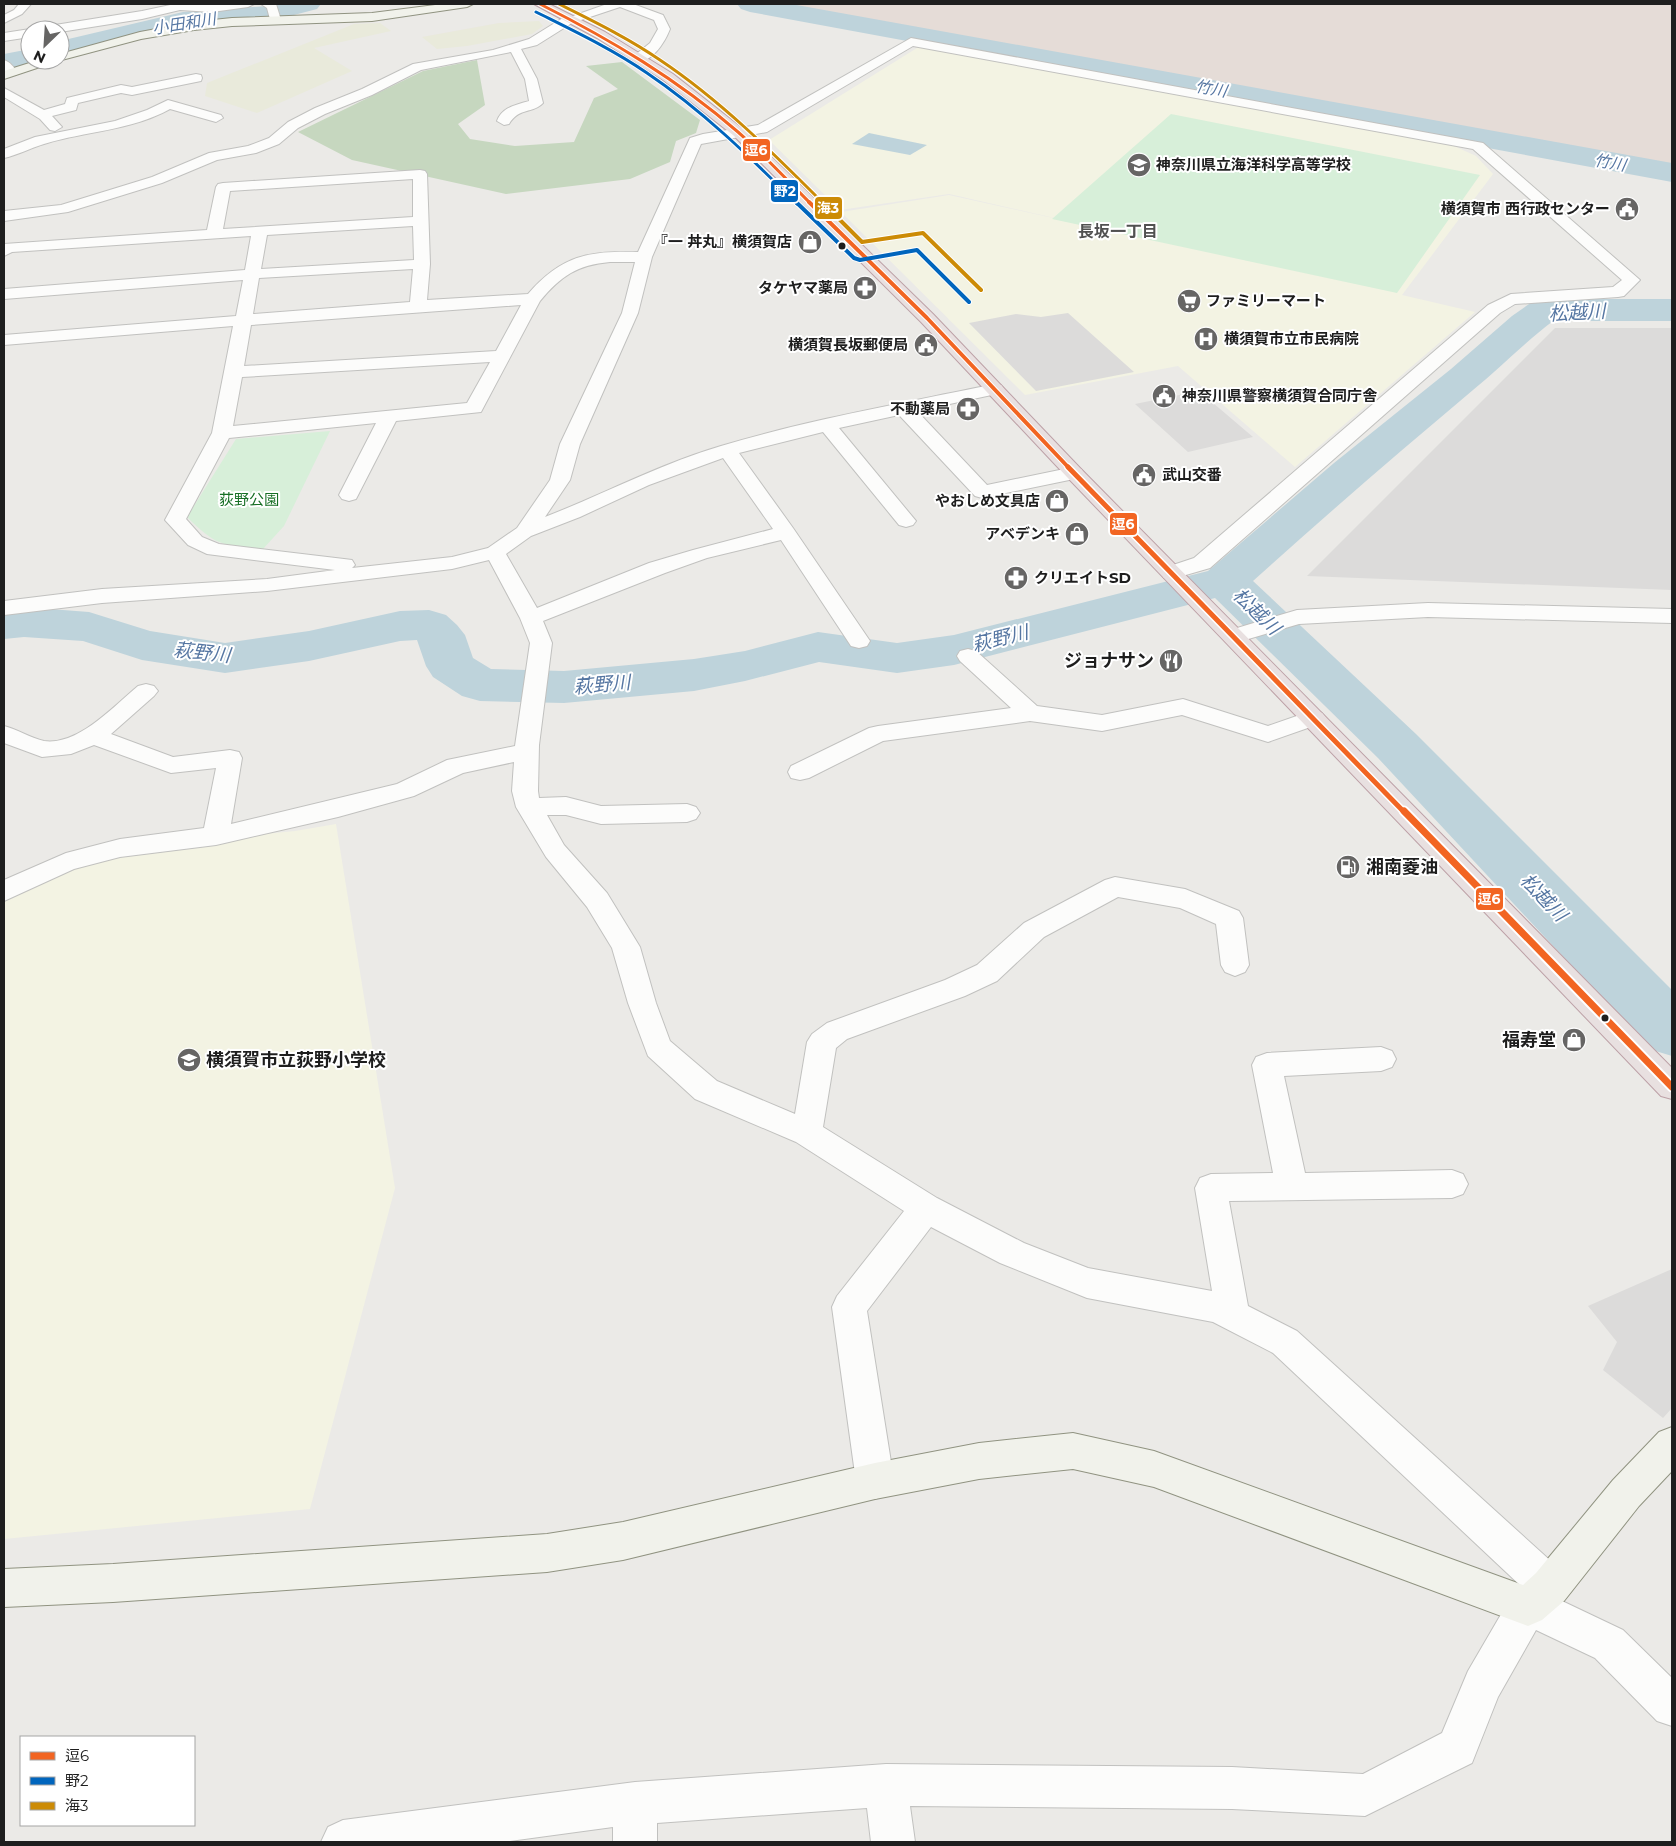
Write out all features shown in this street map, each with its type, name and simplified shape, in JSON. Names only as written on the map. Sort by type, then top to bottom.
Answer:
[{"type":"highway","points":[[540,4],[639,58],[668,77],[738,132],[927,318],[1074,473],[1235,636],[1672,1087]]},
{"type":"street","points":[[4,19],[18,12],[26,4]]},
{"type":"street","points":[[70,27],[142,15],[180,6],[212,8],[248,4]]},
{"type":"street","points":[[267,4],[272,6],[275,20]]},
{"type":"street","points":[[70,55],[140,36],[194,26],[275,20],[372,18],[467,4]]},
{"type":"street","points":[[4,216],[63,209],[157,180],[214,156],[250,150],[274,140],[293,125],[320,111],[367,92],[417,67],[514,48],[534,42],[572,20],[617,4]]},
{"type":"street","points":[[623,4],[659,18],[664,29],[661,39],[653,49],[639,58]]},
{"type":"street","points":[[4,37],[20,35]]},
{"type":"street","points":[[524,532],[560,480],[570,444],[630,313],[644,257],[695,141],[703,138],[762,129],[911,42],[1478,146],[1632,280],[1618,292],[1511,299],[1494,309],[1202,563],[1184,585]]},
{"type":"street","points":[[504,121],[506,115],[519,108],[536,103],[531,79],[514,48]]},
{"type":"street","points":[[6,70],[20,67]]},
{"type":"street","points":[[42,114],[71,107],[72,101],[121,89],[132,91],[196,78]]},
{"type":"street","points":[[4,92],[42,114],[63,135]]},
{"type":"street","points":[[4,154],[40,140],[118,124],[152,113],[168,104],[216,118]]},
{"type":"street","points":[[214,234],[223,187],[420,174],[422,264],[418,306]]},
{"type":"street","points":[[5,248],[421,221]]},
{"type":"street","points":[[260,231],[222,433],[175,520],[195,541],[214,550],[346,566],[367,574]]},
{"type":"street","points":[[222,433],[474,408],[533,299],[557,272],[581,261],[601,256],[644,257]]},
{"type":"street","points":[[4,294],[252,274],[422,264]]},
{"type":"street","points":[[4,340],[418,306],[533,299]]},
{"type":"street","points":[[233,372],[502,356]]},
{"type":"street","points":[[4,608],[102,596],[267,585],[452,563],[495,552],[524,532],[642,481],[726,450],[827,425],[995,389]]},
{"type":"street","points":[[903,408],[982,492],[1074,473]]},
{"type":"street","points":[[349,495],[389,417]]},
{"type":"street","points":[[827,425],[906,520]]},
{"type":"street","points":[[726,450],[786,532],[859,641]]},
{"type":"street","points":[[531,618],[657,568],[700,554],[786,532]]},
{"type":"street","points":[[495,552],[531,618],[541,643],[527,751],[526,791],[529,807],[555,851],[597,900],[626,947],[642,1003],[658,1048],[706,1090],[807,1133],[926,1208],[1012,1253],[1087,1283],[1218,1308],[1285,1342],[1539,1597],[1609,1644],[1672,1706]]},
{"type":"street","points":[[1235,636],[1297,617],[1428,610],[1672,616]]},
{"type":"street","points":[[968,656],[1030,714]]},
{"type":"street","points":[[4,734],[42,749],[70,746],[93,736],[146,691]]},
{"type":"street","points":[[800,772],[878,734],[1030,714],[1102,723],[1183,707],[1268,734],[1314,718]]},
{"type":"street","points":[[93,736],[171,765],[230,758],[216,836]]},
{"type":"street","points":[[4,891],[66,862],[111,850],[216,836],[338,808],[395,792],[456,766],[527,751]]},
{"type":"street","points":[[529,807],[566,806],[602,815],[687,813]]},
{"type":"street","points":[[807,1133],[822,1042],[837,1031],[955,988],[988,972],[1034,930],[1115,887],[1185,899],[1229,918],[1235,965]]},
{"type":"street","points":[[1292,1187],[1267,1065],[1381,1059]]},
{"type":"street","points":[[1232,1316],[1210,1188],[1452,1184]]},
{"type":"street","points":[[875,1481],[849,1307],[926,1208]]},
{"type":"street","points":[[369,1841],[635,1823],[886,1785],[1232,1788],[1365,1794],[1457,1748],[1482,1685],[1539,1597],[1626,1493],[1672,1445]]},
{"type":"street","points":[[4,1588],[113,1583],[547,1553],[622,1541],[875,1481],[979,1460],[1073,1452],[1154,1469],[1539,1597]]},
{"type":"street","points":[[886,1785],[893,1842]]},
{"type":"shaded area","points":[[771,4],[1672,4],[1672,167],[1238,88]]},
{"type":"shaded area","points":[[539,21],[543,26],[532,34],[467,46],[437,49],[422,37],[499,23]]},
{"type":"shaded area","points":[[380,23],[391,31],[314,48],[352,71],[257,113],[205,96],[207,83],[354,24]]},
{"type":"shaded area","points":[[924,47],[1452,145],[1476,156],[1493,174],[1402,295],[1475,312],[1295,467],[1178,366],[1025,395],[841,212],[949,195],[1112,231],[949,194],[840,210],[769,140],[917,48]]},
{"type":"shaded area","points":[[1068,313],[1134,372],[1036,391],[969,323],[1016,314],[1041,317]]},
{"type":"shaded area","points":[[1555,328],[1672,328],[1672,590],[1307,576]]},
{"type":"shaded area","points":[[1199,391],[1253,437],[1188,452],[1135,404]]},
{"type":"shaded area","name":"横須賀市立荻野小学校","points":[[336,824],[395,1188],[310,1509],[4,1539],[4,890],[49,868],[121,848],[295,831]]},
{"type":"shaded area","points":[[1672,1269],[1672,1408],[1663,1418],[1603,1370],[1617,1342],[1588,1306]]},
{"type":"green space","points":[[477,60],[485,105],[458,124],[470,139],[515,146],[574,142],[594,98],[618,89],[586,66],[622,62],[700,120],[696,133],[676,141],[670,162],[630,179],[506,194],[352,160],[298,132],[423,71]]},
{"type":"green space","points":[[1171,114],[1480,175],[1397,293],[1052,219]]},
{"type":"green space","name":"荻野公園","points":[[330,431],[284,526],[263,549],[238,547],[221,543],[206,534],[187,517],[236,439]]},
{"type":"water","points":[[869,133],[927,145],[910,155],[852,144]]},
{"type":"waterway","name":"小田和川","points":[[70,47],[183,20],[267,14],[308,4]]},
{"type":"waterway","name":"竹川","points":[[750,4],[1672,173]]},
{"type":"waterway","name":"小田和川","points":[[4,62],[20,59]]},
{"type":"waterway","name":"松越川","points":[[1225,581],[1349,472],[1465,377],[1525,324],[1545,310],[1672,310]]},
{"type":"waterway","name":"萩野川","points":[[4,624],[24,622],[89,627],[142,645],[225,658],[309,646],[400,626],[429,625],[440,635],[451,666],[480,685],[564,687],[694,675],[745,666],[818,647],[897,658],[954,650],[1225,581]]},
{"type":"waterway","name":"松越川","points":[[1225,581],[1397,746],[1672,1031]]},
{"type":"transit line","name":"逗6","points":[[540,4],[601,35],[668,77],[738,132],[927,318],[1074,473],[1672,1087]]},
{"type":"transit line","name":"海3","points":[[559,4],[633,43],[699,89],[771,152],[862,242],[923,233],[981,290]]},
{"type":"transit line","name":"野2","points":[[536,12],[634,64],[690,105],[738,147],[854,258],[860,260],[917,250],[969,302]]},
{"type":"place","name":"神奈川県立海洋科学高等学校","points":[[1139,165]]},
{"type":"place","name":"横須賀市 西行政センター","points":[[1627,209]]},
{"type":"place","name":"『一 丼丸』横須賀店","points":[[810,242]]},
{"type":"place","name":"タケヤマ薬局","points":[[865,288]]},
{"type":"place","name":"ファミリーマート","points":[[1189,301]]},
{"type":"place","name":"横須賀市立市民病院","points":[[1206,339]]},
{"type":"place","name":"横須賀長坂郵便局","points":[[926,345]]},
{"type":"place","name":"神奈川県警察横須賀合同庁舎","points":[[1164,396]]},
{"type":"place","name":"不動薬局","points":[[968,409]]},
{"type":"place","name":"武山交番","points":[[1144,475]]},
{"type":"place","name":"やおしめ文具店","points":[[1057,501]]},
{"type":"place","name":"アベデンキ","points":[[1077,534]]},
{"type":"place","name":"クリエイトSD","points":[[1016,578]]},
{"type":"place","name":"ジョナサン","points":[[1171,661]]},
{"type":"place","name":"湘南菱油","points":[[1348,867]]},
{"type":"place","name":"福寿堂","points":[[1574,1040]]},
{"type":"place","name":"横須賀市立荻野小学校","points":[[189,1060]]},
{"type":"district","name":"長坂一丁目","points":[[1118,231]]}]
